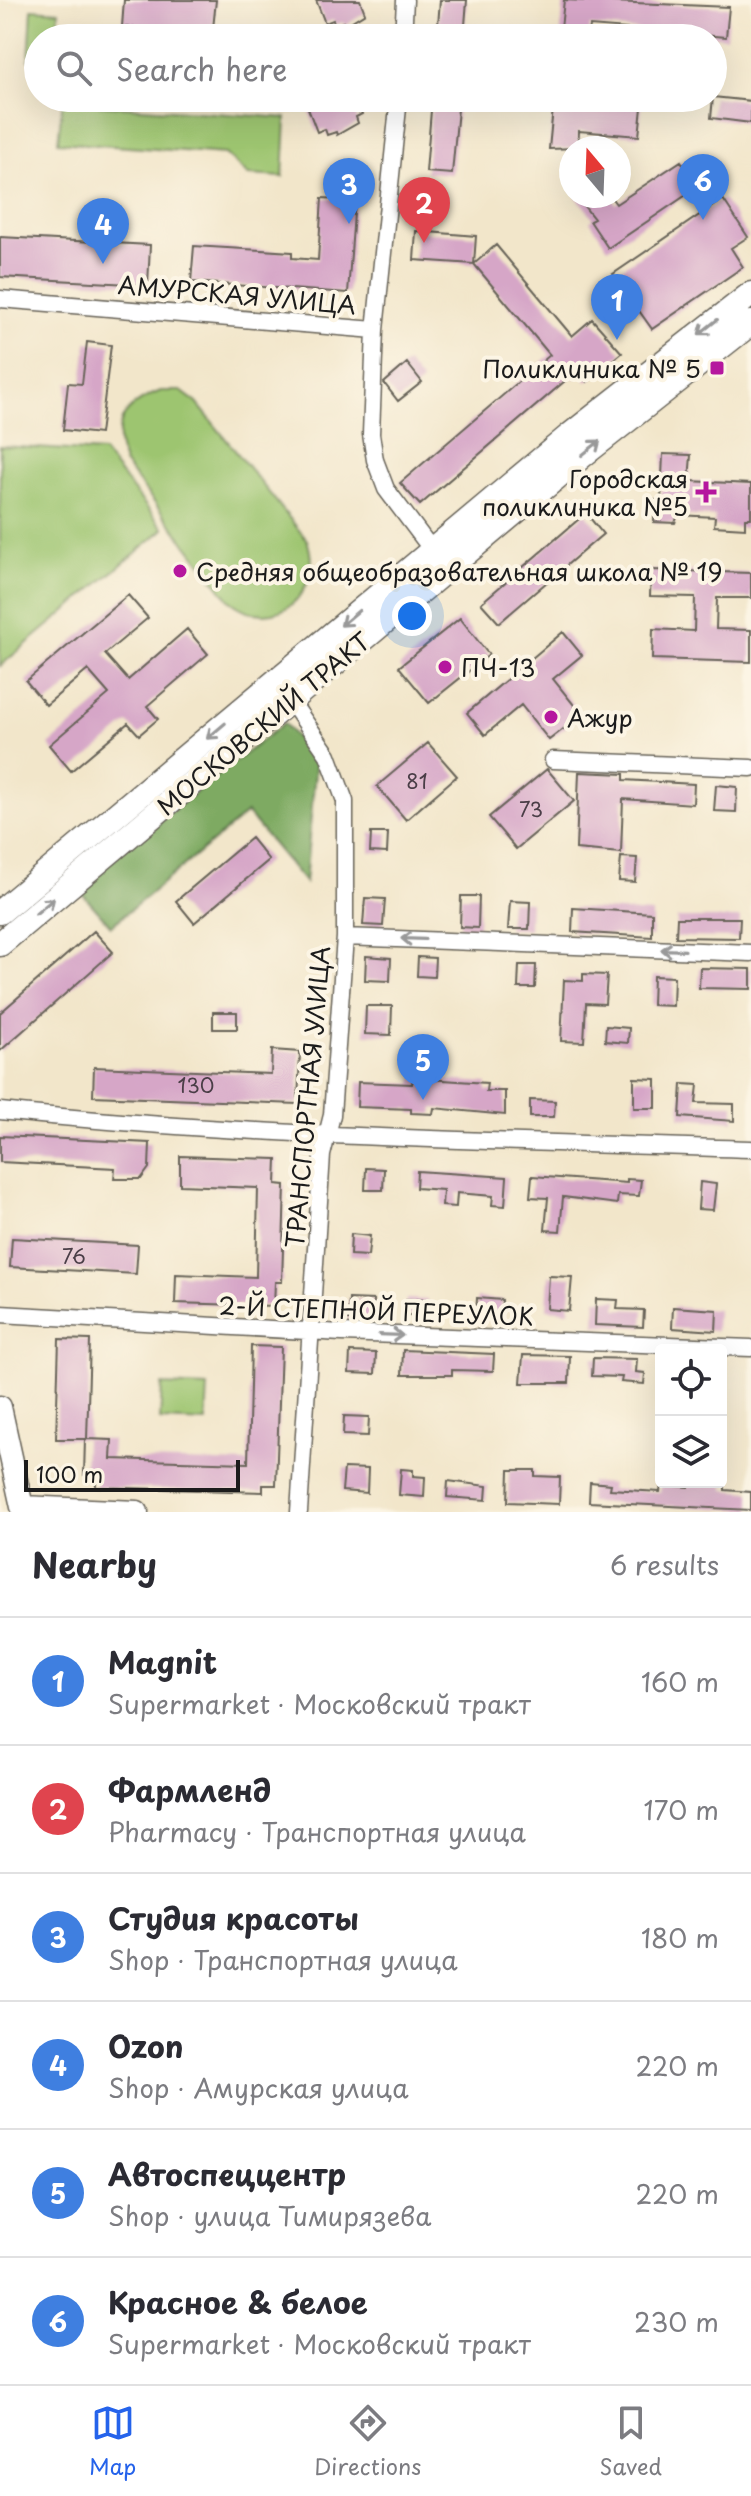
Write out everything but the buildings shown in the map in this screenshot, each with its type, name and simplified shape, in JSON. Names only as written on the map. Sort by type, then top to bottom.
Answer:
[{"type":"main road","name":"МОСКОВСКИЙ ТРАКТ","points":[[0,912],[432,550],[751,294]]},
{"type":"main road","name":"МОСКОВСКИЙ ТРАКТ","points":[[0,944],[583,455],[751,323]]},
{"type":"street","points":[[404,24],[405,0]]},
{"type":"street","points":[[398,112],[375,330],[371,415],[375,460],[391,498],[432,550]]},
{"type":"street","name":"АМУРСКАЯ УЛИЦА","points":[[0,299],[375,330]]},
{"type":"street","name":"ТРАНСПОРТНАЯ УЛИЦА","points":[[290,700],[328,755],[345,801],[345,937],[332,1115],[322,1155],[314,1332],[299,1512]]},
{"type":"street","points":[[553,760],[751,768]]},
{"type":"street","points":[[345,937],[751,953]]},
{"type":"street","points":[[0,1111],[159,1126],[327,1135],[751,1149]]},
{"type":"street","name":"2-Й СТЕПНОЙ ПЕРЕУЛОК","points":[[0,1314],[314,1332],[751,1348]]},
{"type":"street","points":[[0,1407],[23,1509],[137,1512]]},
{"type":"green space","points":[[32,9],[59,11],[58,24],[31,24]]},
{"type":"green space","points":[[61,112],[200,112],[286,118],[283,177],[248,175],[225,154],[58,142]]},
{"type":"green space","points":[[161,391],[181,391],[197,403],[307,540],[311,559],[309,577],[303,592],[292,604],[264,614],[247,611],[230,601],[124,463],[119,437],[123,417],[148,396]]},
{"type":"green space","points":[[0,446],[103,452],[164,529],[0,666]]},
{"type":"green space","points":[[284,723],[316,761],[305,883],[247,813],[111,926],[76,887]]},
{"type":"green space","points":[[162,1385],[208,1387],[206,1422],[160,1420]]},
{"type":"place","name":"Красное & белое","points":[[703,220]]},
{"type":"place","name":"Студия красоты","points":[[349,224]]},
{"type":"place","name":"Фармленд","points":[[424,243]]},
{"type":"place","name":"Ozon","points":[[103,264]]},
{"type":"place","name":"Magnit","points":[[617,340]]},
{"type":"place","name":"Поликлиника № 5","points":[[717,368]]},
{"type":"place","name":"Городская поликлиника №5","points":[[706,492]]},
{"type":"place","name":"Средняя общеобразовательная школа № 19","points":[[180,571]]},
{"type":"place","name":"ПЧ-13","points":[[445,667]]},
{"type":"place","name":"Ажур","points":[[551,717]]},
{"type":"place","name":"Автоспеццентр","points":[[423,1100]]}]
